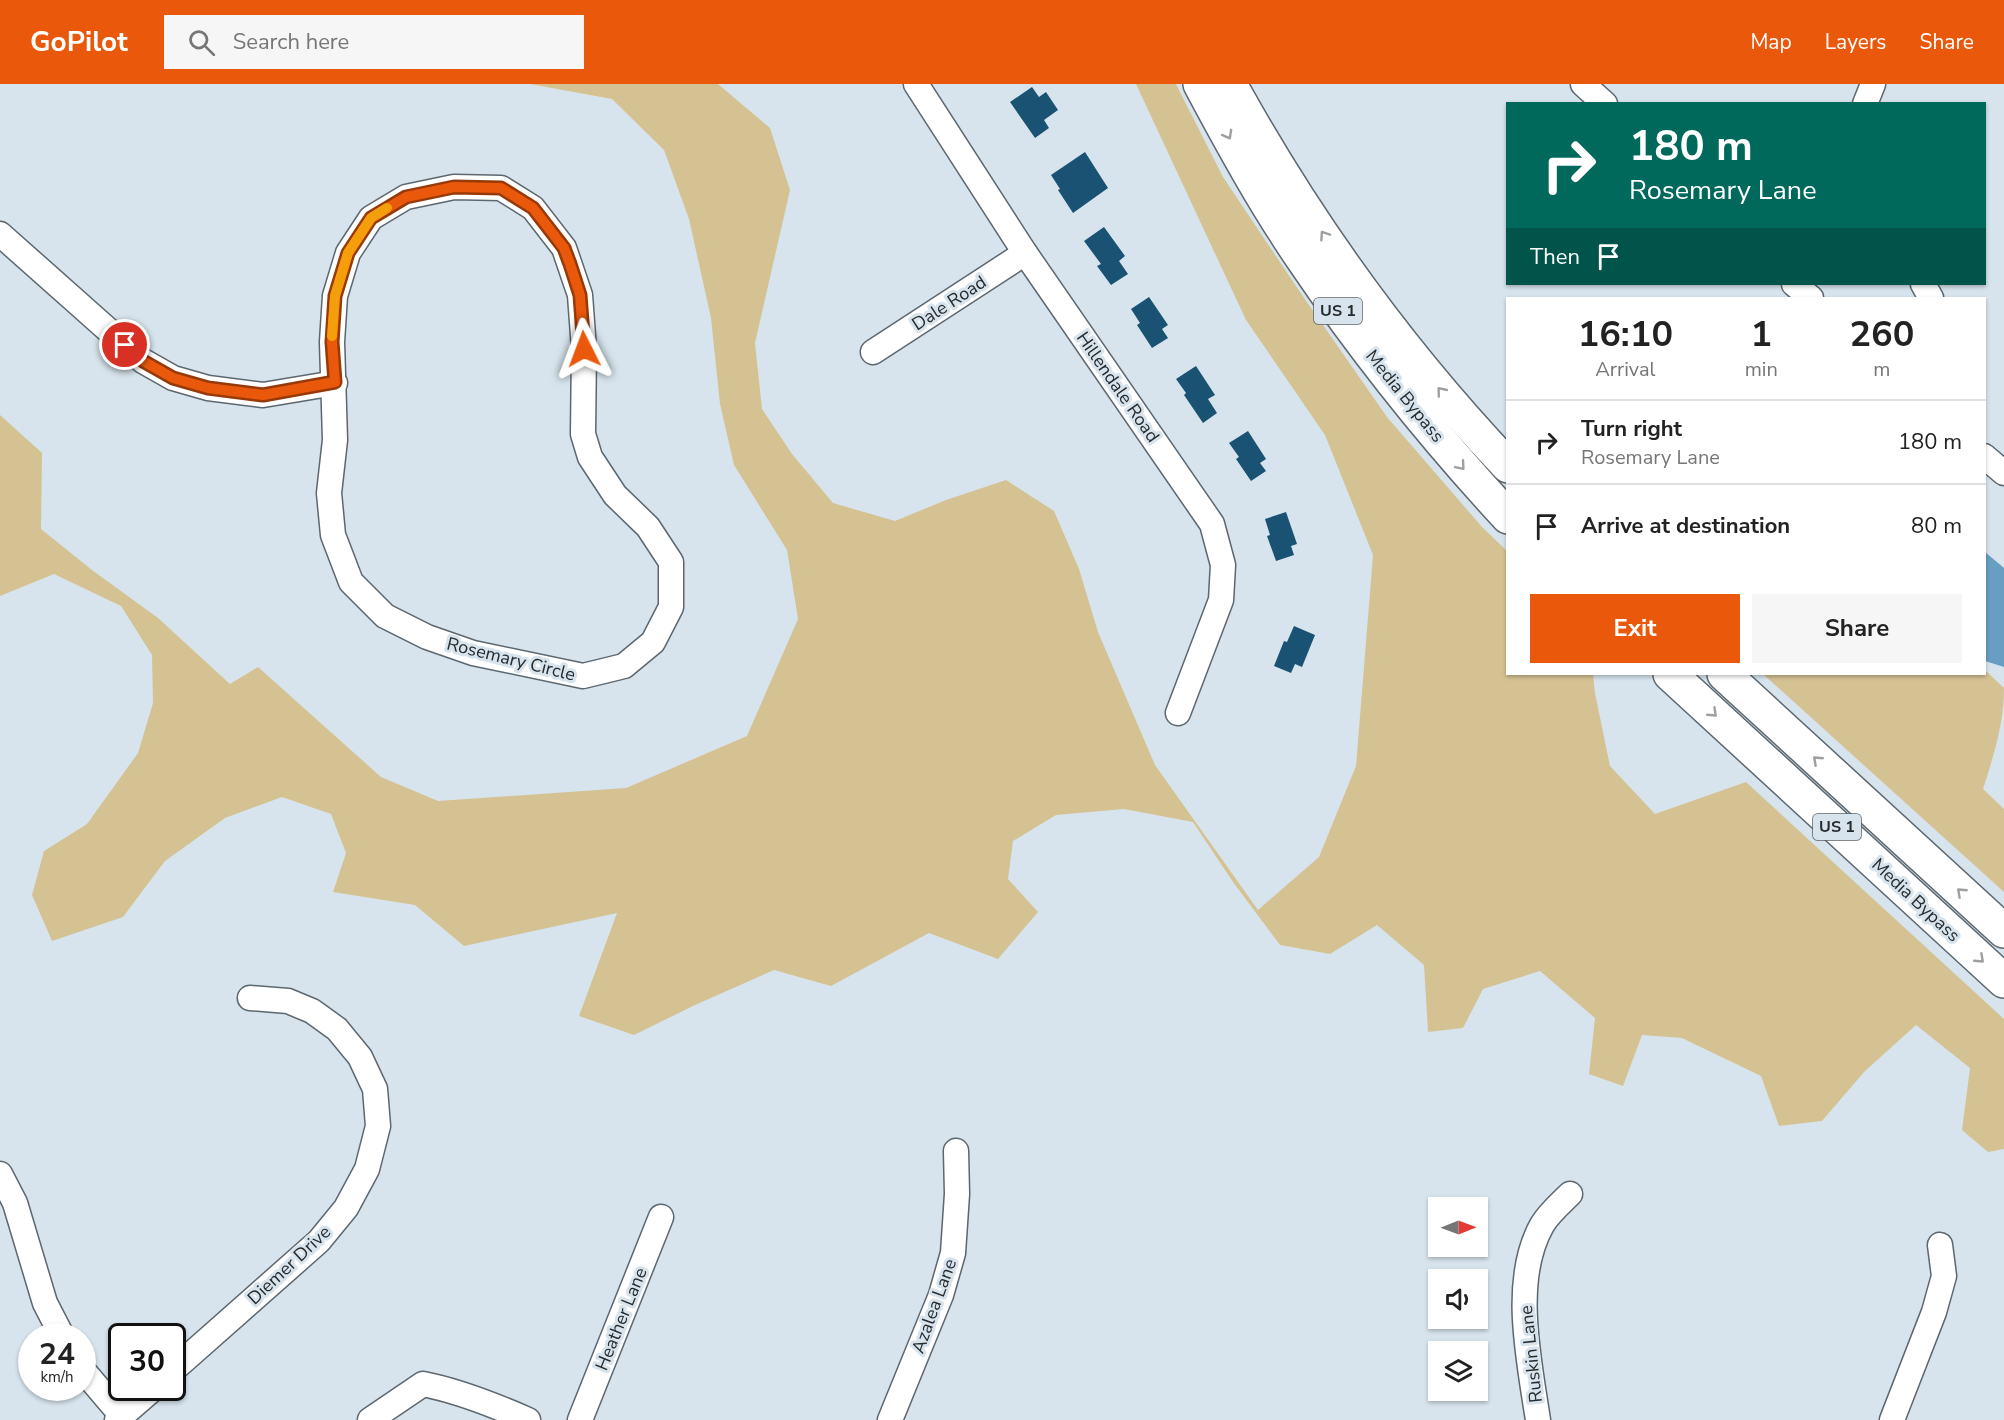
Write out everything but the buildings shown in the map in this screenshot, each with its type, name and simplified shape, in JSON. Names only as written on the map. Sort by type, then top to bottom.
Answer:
[{"type":"highway","name":"Media Bypass","points":[[1200,84],[1265,200],[1341,315],[1425,424],[1506,515]]},
{"type":"highway","name":"Media Bypass","points":[[1230,84],[1290,184],[1367,296],[1450,403],[1506,464]]},
{"type":"highway","name":"Media Bypass","points":[[1671,675],[2004,981]]},
{"type":"highway","name":"Media Bypass","points":[[1725,675],[2004,931]]},
{"type":"street","name":"Hillendale Road","points":[[916,84],[1025,253],[1212,524],[1223,565],[1221,600],[1178,713]]},
{"type":"street","points":[[1583,84],[1603,102]]},
{"type":"street","points":[[1866,102],[1873,84]]},
{"type":"street","name":"Rosemary Circle","points":[[454,187],[501,188],[533,208],[564,248],[580,295],[584,349],[583,434],[590,457],[615,495],[648,527],[671,562],[671,608],[653,642],[624,666],[583,676],[473,653],[427,637],[385,616],[351,582],[333,535],[329,493],[335,440],[335,382],[332,342],[335,296],[348,253],[371,218],[406,197],[454,187]]},
{"type":"street","points":[[0,234],[143,361],[173,378],[208,388],[263,395],[335,382]]},
{"type":"street","name":"Dale Road","points":[[873,352],[1025,253]]},
{"type":"street","points":[[1795,285],[1810,297]]},
{"type":"street","points":[[1986,458],[2004,473]]},
{"type":"street","name":"Diemer Drive","points":[[186,1359],[319,1241],[346,1208],[368,1169],[378,1126],[375,1089],[360,1057],[338,1029],[312,1011],[288,1001],[250,998]]},
{"type":"street","name":"Azalea Lane","points":[[890,1420],[941,1295],[953,1253],[957,1194],[956,1151]]},
{"type":"street","points":[[0,1174],[15,1203],[45,1303],[55,1323]]},
{"type":"street","name":"Ruskin Lane","points":[[1538,1420],[1527,1347],[1525,1298],[1530,1254],[1543,1223],[1570,1194]]},
{"type":"street","name":"Heather Lane","points":[[580,1420],[661,1217]]},
{"type":"street","points":[[1892,1420],[1934,1312],[1944,1276],[1940,1245]]},
{"type":"street","points":[[370,1420],[423,1384],[444,1388],[494,1405],[528,1420]]},
{"type":"street","points":[[96,1388],[119,1418],[139,1401]]},
{"type":"shaded area","points":[[530,84],[718,84],[770,128],[790,190],[755,343],[762,409],[792,454],[833,503],[895,521],[946,500],[1006,480],[1054,511],[1079,569],[1098,632],[1155,765],[1258,910],[1319,857],[1356,766],[1373,555],[1325,435],[1246,320],[1136,84],[1176,84],[1223,177],[1387,417],[1482,527],[1506,550],[1506,675],[1593,675],[1610,766],[1655,814],[1746,782],[2004,1019],[2004,1149],[1988,1152],[1962,1130],[1970,1068],[1916,1025],[1864,1072],[1822,1121],[1779,1126],[1761,1076],[1682,1038],[1642,1035],[1623,1086],[1589,1074],[1595,1018],[1540,971],[1483,989],[1463,1028],[1428,1032],[1424,965],[1377,925],[1330,954],[1280,945],[1233,882],[1193,822],[1124,809],[1056,815],[1013,841],[1008,879],[1038,912],[998,959],[929,933],[831,986],[774,970],[634,1035],[579,1016],[617,913],[464,946],[415,905],[333,892],[346,853],[331,814],[282,797],[225,818],[165,861],[123,917],[52,941],[32,895],[44,851],[87,824],[138,753],[153,703],[152,655],[121,606],[54,574],[0,596],[0,415],[42,453],[41,529],[158,618],[230,684],[258,667],[381,777],[438,801],[626,788],[747,736],[798,619],[787,550],[734,465],[720,404],[711,318],[689,219],[664,150],[612,99]]},
{"type":"shaded area","points":[[1986,671],[2004,688],[2000,726],[1983,789],[2004,809],[2004,892],[1764,675],[1986,675]]},
{"type":"water","points":[[1986,553],[2004,568],[2004,667],[1986,661]]},
{"type":"slow traffic","points":[[332,336],[335,296],[348,253],[371,218],[387,208]]},
{"type":"route","points":[[125,345],[143,361],[173,378],[208,388],[263,395],[335,382],[332,342],[335,296],[348,253],[371,218],[406,197],[454,187],[501,188],[533,208],[564,248],[570,264],[580,295],[584,349]]}]
